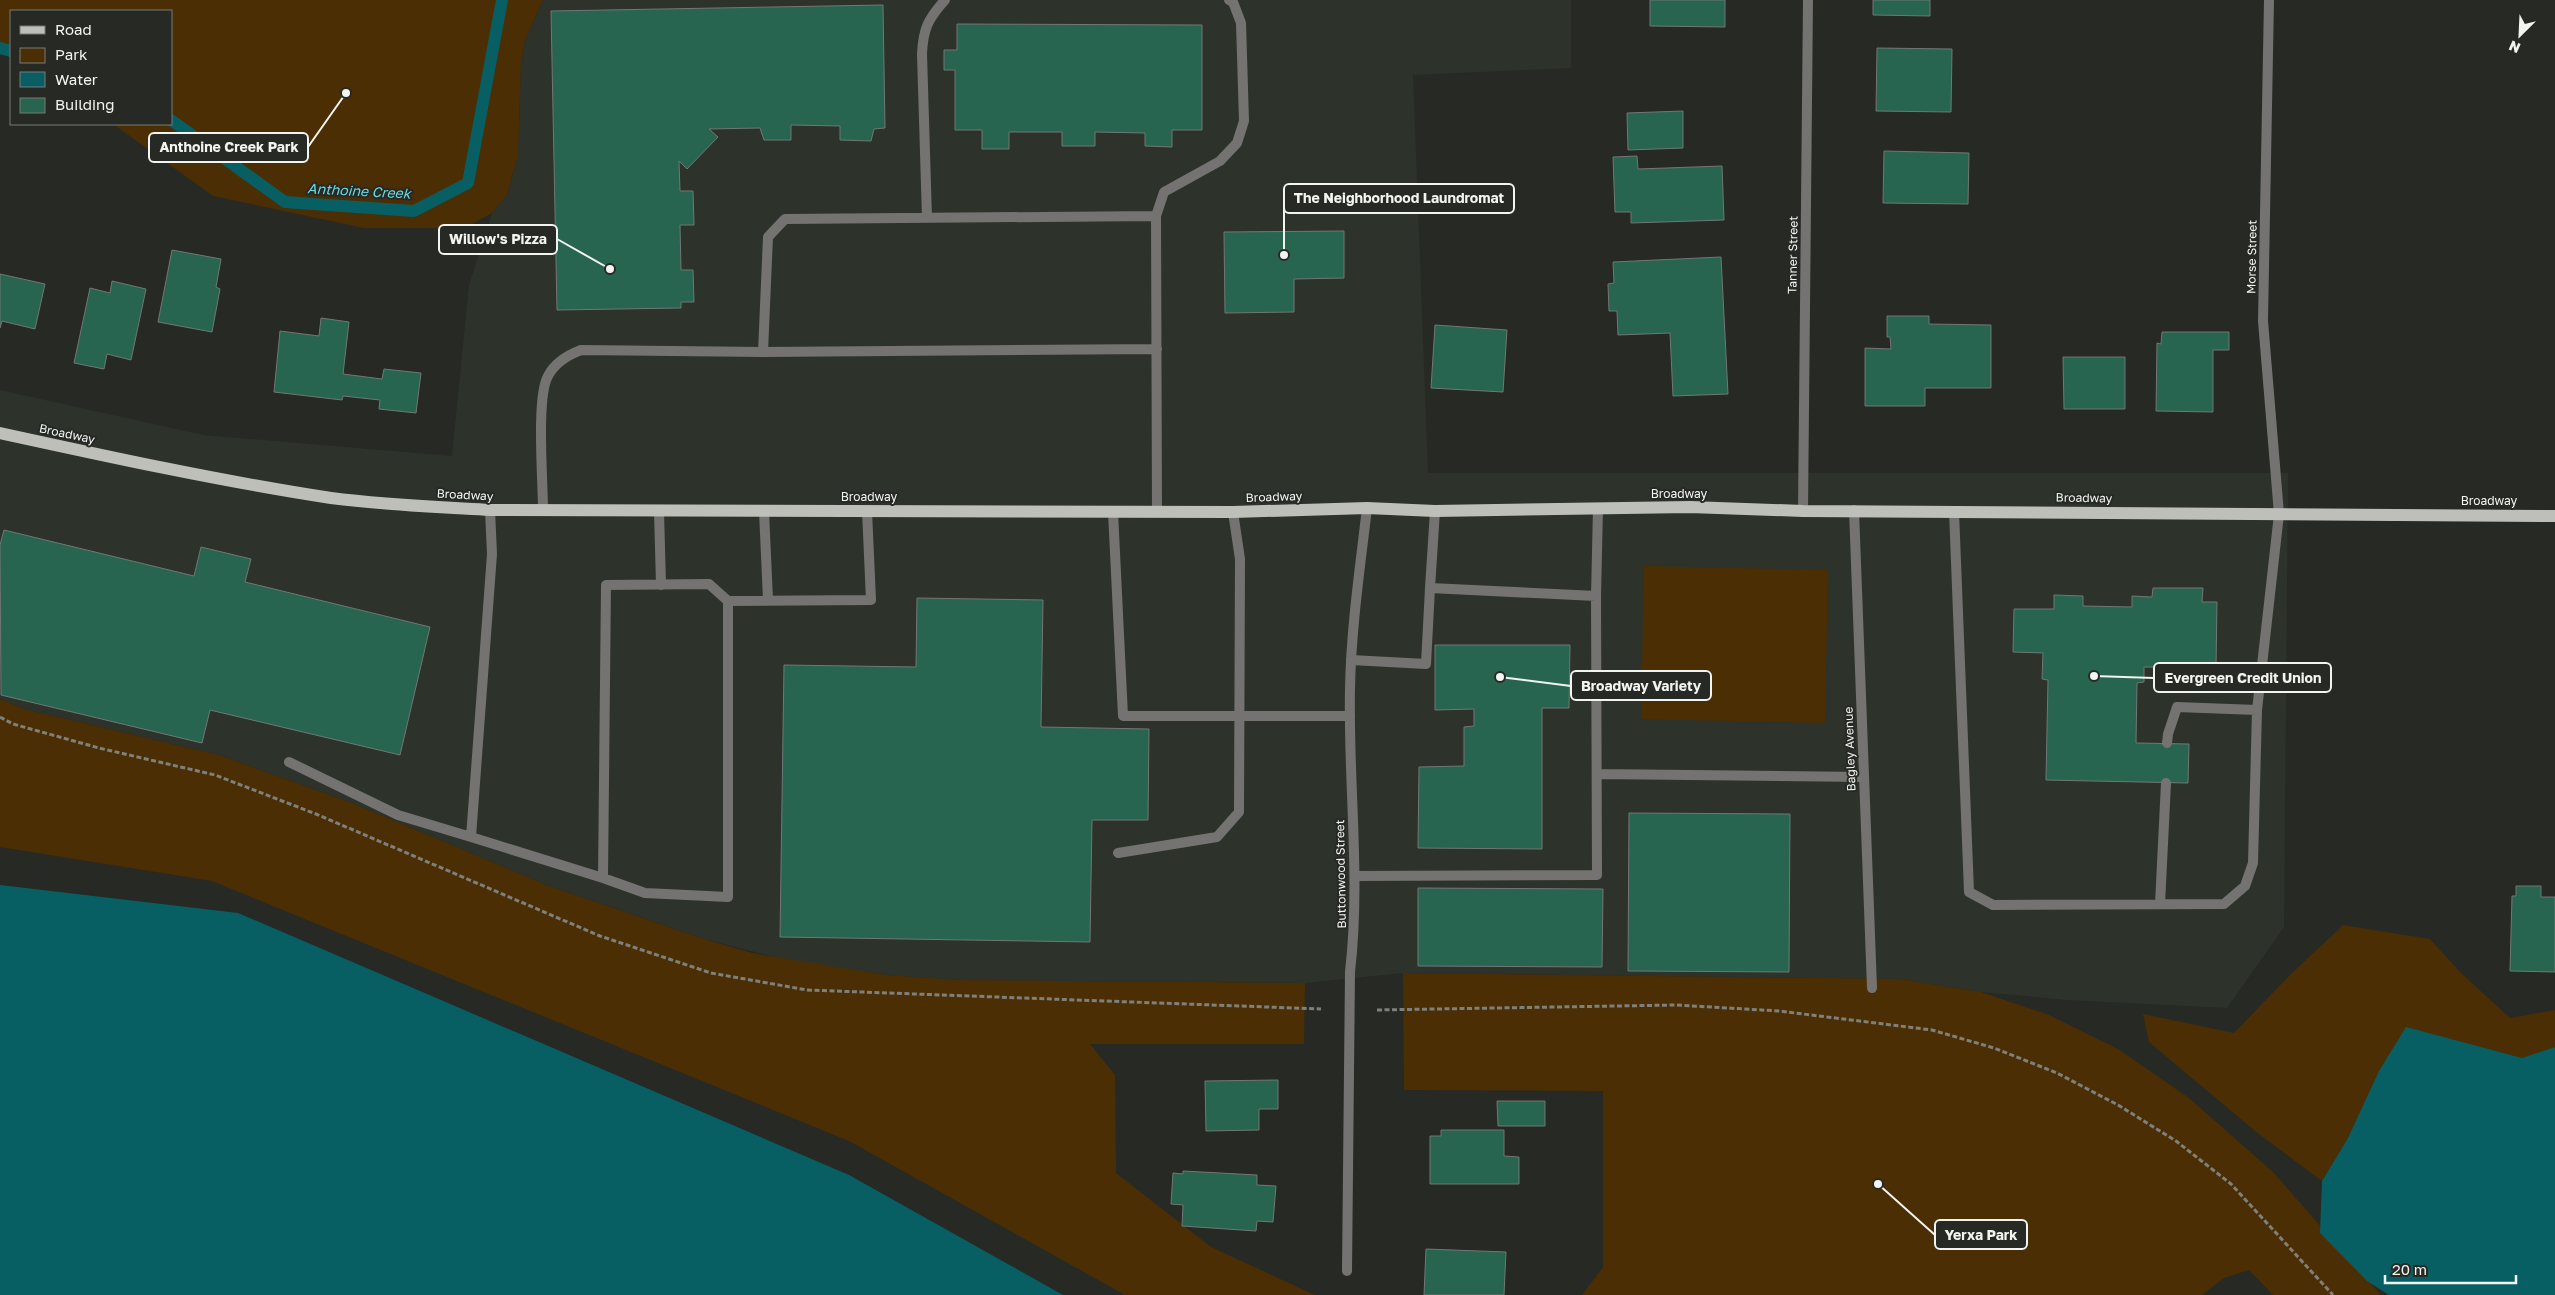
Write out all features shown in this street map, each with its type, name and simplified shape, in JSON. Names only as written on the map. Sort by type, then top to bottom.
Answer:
[{"type":"main road","name":"Broadway","points":[[0,433],[178,472],[332,498],[410,506],[490,510],[1233,512],[1367,508],[1435,511],[1598,508],[2555,516]]},
{"type":"street","points":[[927,218],[923,32],[932,14],[945,0]]},
{"type":"street","name":"Tanner Street","points":[[1803,511],[1808,0]]},
{"type":"street","name":"Morse Street","points":[[1954,510],[1969,892],[1993,905],[2224,904],[2245,886],[2253,863],[2257,710],[2279,514],[2263,321],[2269,0]]},
{"type":"street","points":[[1157,512],[1156,216],[1164,192],[1220,161],[1237,143],[1244,121],[1241,23],[1233,1]]},
{"type":"street","points":[[763,352],[768,237],[784,219],[1156,216]]},
{"type":"street","points":[[543,510],[542,395],[548,375],[564,357],[581,350],[763,352],[1157,350]]},
{"type":"street","name":"Buttonwood Street","points":[[1347,1271],[1350,972],[1356,924],[1356,876],[1350,776],[1350,716],[1352,660],[1367,508]]},
{"type":"street","points":[[1356,876],[1596,875],[1596,596],[1598,508]]},
{"type":"street","points":[[471,837],[492,554],[490,510]]},
{"type":"street","points":[[659,510],[662,585]]},
{"type":"street","name":"Bagley Avenue","points":[[1854,510],[1872,988]]},
{"type":"street","points":[[764,511],[768,600]]},
{"type":"street","points":[[603,878],[606,585],[709,584],[728,601],[871,600],[867,511]]},
{"type":"street","points":[[1352,660],[1426,664],[1435,511]]},
{"type":"street","points":[[1113,512],[1123,716],[1350,716]]},
{"type":"street","points":[[1118,853],[1217,837],[1239,812],[1240,559],[1233,512]]},
{"type":"street","points":[[1430,588],[1596,596]]},
{"type":"street","points":[[289,762],[398,816],[603,878],[645,893],[728,897],[728,601]]},
{"type":"street","points":[[2167,743],[2177,707],[2257,710]]},
{"type":"street","points":[[1597,774],[1863,777]]},
{"type":"street","points":[[2160,904],[2166,783]]},
{"type":"path","points":[[0,717],[13,724],[100,748],[215,775],[316,814],[600,936],[711,973],[807,990],[1351,1010],[1676,1005],[1779,1011],[1932,1030],[1994,1048],[2057,1073],[2118,1105],[2176,1141],[2231,1184],[2333,1295]]},
{"type":"shaded area","points":[[543,0],[1571,0],[1571,68],[1413,75],[1428,473],[2288,473],[2284,927],[2227,1008],[2068,1000],[1981,992],[1901,979],[1403,973],[1305,983],[959,980],[887,975],[786,960],[704,939],[549,886],[352,803],[219,755],[24,709],[0,699],[0,390],[203,435],[452,456],[469,285],[492,213],[507,195],[518,155],[521,62],[525,40]]},
{"type":"green space","points":[[0,0],[543,0],[525,40],[521,62],[518,155],[507,195],[492,213],[465,228],[364,228],[213,196],[114,125],[172,125],[172,10],[10,10],[10,49],[0,42]]},
{"type":"green space","points":[[1644,566],[1828,570],[1825,723],[1641,719]]},
{"type":"green space","points":[[0,699],[24,709],[219,755],[352,803],[549,886],[704,939],[752,953],[887,975],[959,980],[1305,983],[1304,1044],[1090,1044],[1115,1075],[1116,1173],[1211,1247],[1315,1295],[1125,1295],[849,1141],[212,881],[0,847]]},
{"type":"green space","points":[[2343,925],[2430,939],[2461,973],[2510,1018],[2555,1010],[2555,1047],[2522,1058],[2406,1028],[2348,1138],[2322,1181],[2255,1131],[2149,1042],[2143,1014],[2234,1033],[2291,974]]},
{"type":"green space","points":[[1403,973],[1901,979],[1981,992],[2049,1015],[2118,1049],[2189,1098],[2273,1172],[2381,1295],[2273,1295],[2249,1270],[2224,1278],[2202,1295],[1582,1295],[1603,1267],[1603,1091],[1404,1090]]},
{"type":"water","points":[[0,885],[238,913],[849,1175],[1063,1295],[0,1295]]},
{"type":"water","points":[[2406,1027],[2522,1058],[2555,1047],[2555,1295],[2389,1295],[2367,1281],[2320,1233],[2322,1181],[2348,1138],[2379,1071]]},
{"type":"building","points":[[1650,0],[1725,0],[1725,27],[1650,26]]},
{"type":"building","points":[[1873,0],[1930,0],[1930,16],[1873,15]]},
{"type":"building","points":[[883,5],[885,128],[874,129],[871,141],[840,140],[840,126],[791,125],[791,140],[764,140],[760,128],[709,129],[718,137],[687,169],[679,161],[680,191],[693,191],[694,225],[680,225],[681,270],[693,270],[694,302],[681,302],[681,308],[557,310],[551,11]]},
{"type":"building","points":[[957,24],[1202,25],[1202,130],[1172,130],[1172,147],[1145,146],[1145,133],[1095,132],[1095,146],[1062,146],[1062,132],[1009,132],[1009,149],[982,149],[982,130],[955,130],[955,70],[944,70],[944,50],[957,50]]},
{"type":"building","points":[[1877,48],[1952,49],[1951,112],[1876,111]]},
{"type":"building","points":[[1683,111],[1683,148],[1628,150],[1627,113]]},
{"type":"building","points":[[1884,151],[1969,153],[1968,204],[1883,203]]},
{"type":"building","points":[[1637,156],[1638,169],[1722,166],[1724,220],[1631,223],[1631,212],[1615,212],[1613,157]]},
{"type":"building","points":[[1344,231],[1344,278],[1294,279],[1294,312],[1225,313],[1224,232]]},
{"type":"building","points":[[172,250],[221,259],[216,287],[220,289],[212,332],[158,322]]},
{"type":"building","points":[[1721,257],[1728,394],[1673,396],[1670,333],[1618,335],[1617,311],[1609,311],[1608,284],[1614,283],[1613,262]]},
{"type":"building","points":[[0,274],[45,284],[35,329],[2,321],[0,328]]},
{"type":"building","points":[[112,281],[146,289],[131,360],[107,354],[104,369],[74,363],[90,288],[110,293]]},
{"type":"building","points":[[1887,316],[1929,316],[1929,324],[1991,325],[1991,388],[1925,388],[1925,406],[1865,406],[1865,348],[1891,349],[1890,337],[1887,337]]},
{"type":"building","points":[[321,318],[349,322],[343,374],[382,379],[384,369],[421,373],[416,413],[379,409],[380,400],[343,396],[342,400],[274,392],[280,331],[319,336]]},
{"type":"building","points":[[1435,325],[1507,330],[1503,392],[1431,388]]},
{"type":"building","points":[[2162,332],[2229,332],[2229,350],[2213,350],[2213,412],[2156,411],[2157,343],[2161,344]]},
{"type":"building","points":[[2063,357],[2125,357],[2125,409],[2064,409]]},
{"type":"building","points":[[4,530],[194,576],[201,547],[251,559],[245,582],[430,627],[400,755],[210,710],[202,743],[1,695],[0,545]]},
{"type":"building","points":[[2153,588],[2203,588],[2202,602],[2217,602],[2216,668],[2144,667],[2144,682],[2137,683],[2136,743],[2189,744],[2188,783],[2046,780],[2048,680],[2042,679],[2043,653],[2013,652],[2014,609],[2054,609],[2054,595],[2083,596],[2083,606],[2132,607],[2132,596],[2152,597]]},
{"type":"building","points":[[917,598],[1043,600],[1041,727],[1149,729],[1148,820],[1092,820],[1090,942],[780,937],[784,665],[916,667]]},
{"type":"building","points":[[1435,645],[1570,645],[1569,708],[1542,708],[1542,849],[1418,848],[1419,767],[1464,766],[1464,727],[1474,726],[1474,709],[1435,710]]},
{"type":"building","points":[[1629,813],[1790,814],[1789,972],[1628,971]]},
{"type":"building","points":[[2516,886],[2541,886],[2541,897],[2555,897],[2555,972],[2510,971],[2512,896],[2516,896]]},
{"type":"building","points":[[1418,888],[1603,889],[1602,967],[1418,966]]},
{"type":"building","points":[[1278,1080],[1278,1109],[1259,1109],[1259,1130],[1206,1131],[1205,1081]]},
{"type":"building","points":[[1497,1101],[1545,1101],[1545,1126],[1498,1126]]},
{"type":"building","points":[[1441,1130],[1504,1130],[1504,1156],[1519,1157],[1519,1184],[1430,1184],[1430,1136],[1441,1136]]},
{"type":"building","points":[[1183,1171],[1257,1175],[1257,1185],[1276,1186],[1273,1222],[1257,1221],[1256,1231],[1182,1226],[1183,1205],[1171,1204],[1173,1173],[1183,1174]]},
{"type":"building","points":[[1426,1249],[1506,1252],[1504,1295],[1424,1295]]},
{"type":"waterway","name":"Anthoine Creek","points":[[172,121],[285,202],[414,211],[468,183],[502,0]]},
{"type":"waterway","name":"Anthoine Creek","points":[[0,48],[10,51]]},
{"type":"place","name":"Anthoine Creek Park","points":[[346,93]]},
{"type":"place","name":"The Neighborhood Laundromat","points":[[1284,255]]},
{"type":"place","name":"Willow's Pizza","points":[[610,269]]},
{"type":"place","name":"Evergreen Credit Union","points":[[2094,676]]},
{"type":"place","name":"Broadway Variety","points":[[1500,677]]},
{"type":"place","name":"Yerxa Park","points":[[1878,1184]]}]
